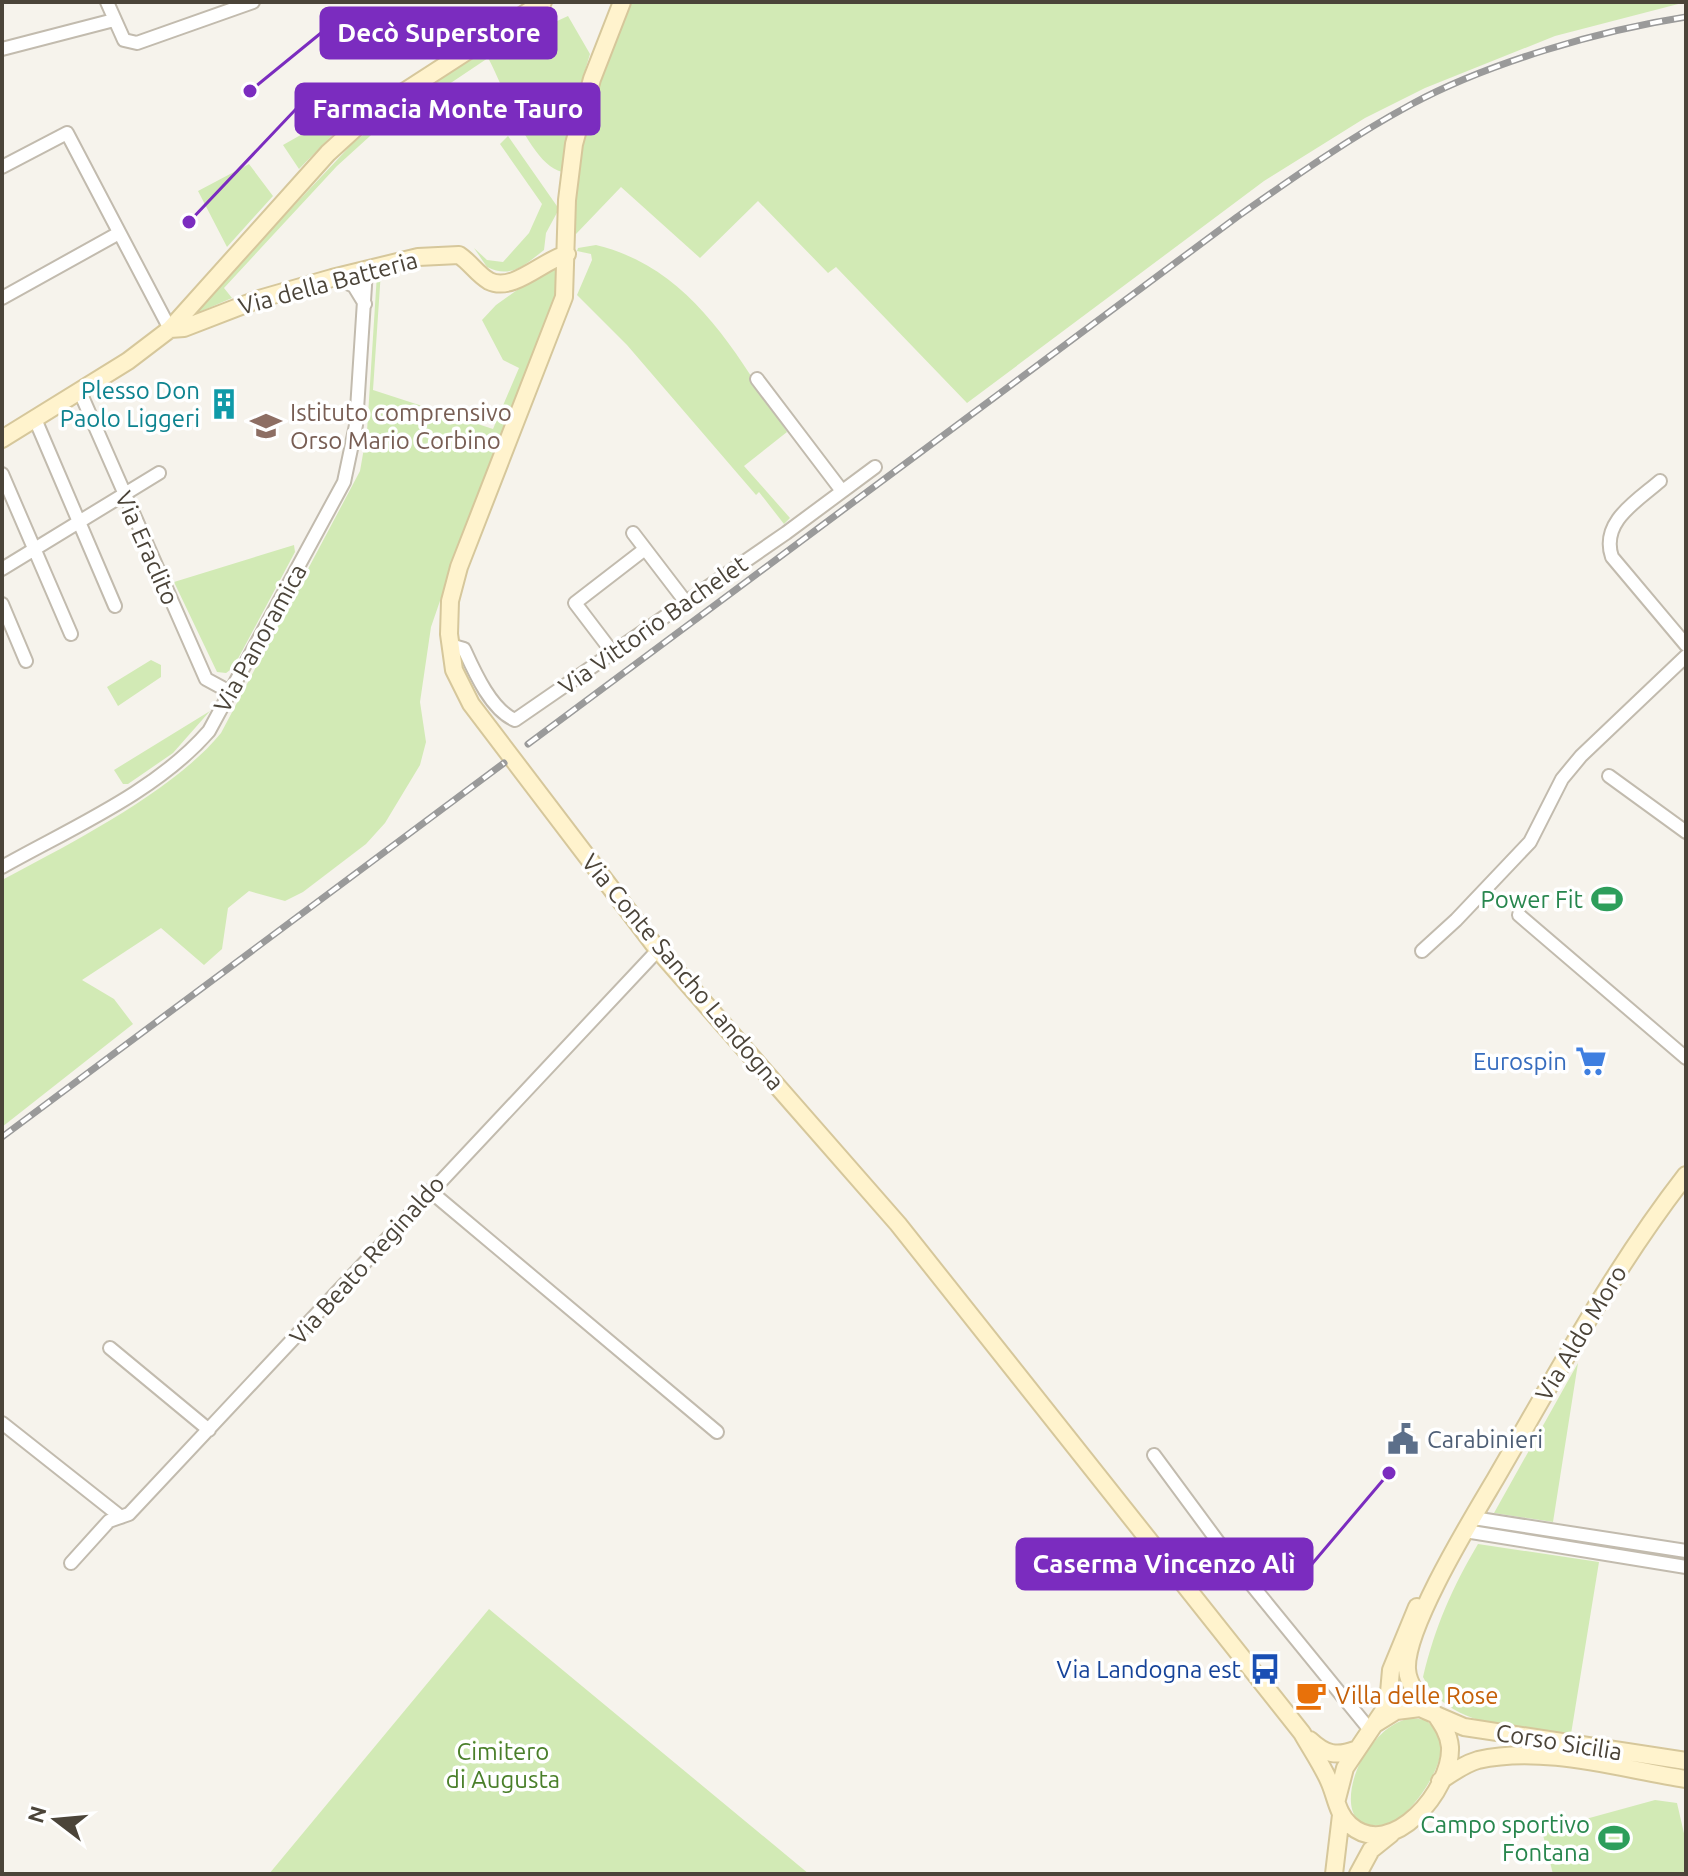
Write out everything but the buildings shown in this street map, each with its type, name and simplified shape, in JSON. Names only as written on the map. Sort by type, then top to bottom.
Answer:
[{"type":"main road","points":[[2,439],[80,392],[170,329],[328,153],[373,112],[543,2]]},
{"type":"main road","name":"Via Conte Sancho Landogna","points":[[622,2],[592,79],[574,144],[567,200],[564,297],[459,567],[450,601],[450,645],[454,670],[471,704],[658,950],[898,1224],[1302,1733]]},
{"type":"main road","name":"Via della Batteria","points":[[170,329],[184,328],[259,299],[418,257],[459,255],[490,281],[500,284],[512,283],[550,259],[567,254]]},
{"type":"main road","name":"Via Aldo Moro","points":[[1438,1581],[1642,1231],[1686,1175]]},
{"type":"main road","points":[[1334,1874],[1341,1777],[1355,1750],[1388,1704],[1391,1670],[1409,1624],[1438,1581]]},
{"type":"main road","points":[[1358,1874],[1371,1850],[1404,1827],[1440,1781],[1450,1747],[1448,1736],[1410,1683],[1407,1669],[1409,1654],[1438,1581]]},
{"type":"main road","points":[[1372,1727],[1396,1711],[1432,1712]]},
{"type":"main road","name":"Corso Sicilia","points":[[1432,1712],[1464,1727],[1686,1761]]},
{"type":"main road","points":[[1302,1733],[1324,1752],[1355,1750]]},
{"type":"main road","points":[[1302,1733],[1339,1808],[1366,1835],[1391,1834]]},
{"type":"main road","name":"Corso Sicilia","points":[[1440,1781],[1479,1760],[1522,1757],[1564,1760],[1686,1779]]},
{"type":"street","points":[[107,2],[124,40],[137,43],[253,2]]},
{"type":"street","points":[[2,49],[114,20]]},
{"type":"street","points":[[2,167],[67,133],[170,329]]},
{"type":"street","points":[[2,298],[119,233]]},
{"type":"street","name":"Via Panoramica","points":[[2,867],[129,794],[193,750],[209,731],[344,482],[356,425],[366,270]]},
{"type":"street","points":[[332,278],[354,286],[365,305]]},
{"type":"street","points":[[757,379],[842,491]]},
{"type":"street","name":"Via Eraclito","points":[[80,392],[206,679],[230,692]]},
{"type":"street","points":[[35,419],[115,606]]},
{"type":"street","name":"Via Vittorio Bachelet","points":[[450,645],[464,649],[478,678],[508,717],[515,720],[875,467]]},
{"type":"street","points":[[2,569],[159,473]]},
{"type":"street","points":[[2,474],[71,634]]},
{"type":"street","points":[[1660,481],[1615,521],[1608,546],[1612,557],[1686,643]]},
{"type":"street","points":[[633,533],[685,601]]},
{"type":"street","points":[[613,653],[575,603],[645,549]]},
{"type":"street","points":[[2,604],[26,661]]},
{"type":"street","points":[[1422,951],[1530,842],[1562,779],[1581,756],[1686,656]]},
{"type":"street","points":[[1609,776],[1686,832]]},
{"type":"street","points":[[1519,915],[1686,1058]]},
{"type":"street","name":"Via Beato Reginaldo","points":[[71,1563],[109,1521],[129,1514],[383,1247],[430,1191],[658,950]]},
{"type":"street","points":[[430,1191],[717,1432]]},
{"type":"street","points":[[110,1348],[209,1430]]},
{"type":"street","points":[[2,1423],[121,1517]]},
{"type":"street","points":[[1154,1455],[1233,1562],[1372,1727]]},
{"type":"street","points":[[1469,1524],[1686,1551]]},
{"type":"street","points":[[1469,1524],[1686,1567]]},
{"type":"green space","points":[[628,2],[1686,2],[1555,36],[1425,88],[1365,118],[1264,181],[967,403],[836,267],[828,273],[758,201],[700,258],[621,187],[576,234],[574,179],[587,116]]},
{"type":"green space","points":[[568,16],[590,54],[567,131],[562,172],[550,166],[528,139],[488,58],[394,121],[391,117],[337,166],[224,288],[232,298],[190,316],[353,143],[411,97],[524,25],[531,33]]},
{"type":"green space","points":[[382,89],[384,92],[349,118],[299,169],[283,145]]},
{"type":"green space","points":[[508,136],[559,209],[546,233],[544,250],[517,269],[503,272],[487,267],[474,248],[487,260],[503,262],[529,233],[542,204],[500,144]]},
{"type":"green space","points":[[249,164],[273,196],[227,247],[198,191]]},
{"type":"green space","points":[[596,245],[630,256],[659,273],[685,294],[709,318],[750,374],[787,432],[744,466],[790,518],[784,524],[627,345],[577,295],[592,260],[591,254],[577,251],[578,248]]},
{"type":"green space","points":[[551,266],[556,268],[558,280],[550,316],[462,537],[431,627],[420,702],[426,742],[420,765],[385,823],[366,844],[303,892],[285,901],[249,891],[228,908],[222,949],[204,965],[161,928],[82,980],[114,999],[133,1024],[2,1127],[2,880],[148,796],[201,755],[221,733],[360,471],[367,431],[377,274],[381,271],[373,390],[493,429],[519,368],[503,360],[482,320],[496,305]]},
{"type":"green space","points":[[294,545],[295,552],[233,668],[226,673],[217,672],[174,582]]},
{"type":"green space","points":[[151,660],[161,665],[161,677],[118,706],[107,687]]},
{"type":"green space","points":[[210,711],[173,753],[128,784],[123,784],[114,770]]},
{"type":"green space","points":[[1578,1363],[1553,1522],[1494,1513]]},
{"type":"green space","points":[[1478,1544],[1599,1562],[1571,1734],[1508,1726],[1468,1716],[1450,1707],[1435,1694],[1423,1677],[1445,1608]]},
{"type":"green space","name":"Cimitero di Augusta","points":[[489,1609],[809,1874],[269,1874]]},
{"type":"green space","points":[[1402,1720],[1426,1720],[1438,1735],[1440,1756],[1431,1779],[1414,1803],[1396,1820],[1372,1826],[1362,1823],[1355,1816],[1351,1796],[1361,1761],[1382,1734]]},
{"type":"green space","name":"Campo sportivo Fontana","points":[[1655,1800],[1677,1803],[1686,1842],[1686,1874],[1553,1874],[1542,1831]]},
{"type":"railway","points":[[528,744],[1237,217],[1345,144],[1412,104],[1475,75],[1582,39],[1686,17]]},
{"type":"railway","points":[[2,1137],[504,763]]},
{"type":"place","name":"Decò Superstore","points":[[250,91]]},
{"type":"place","name":"Farmacia Monte Tauro","points":[[189,222]]},
{"type":"place","name":"Plesso Don Paolo Liggeri","points":[[224,404]]},
{"type":"place","name":"Istituto comprensivo Orso Mario Corbino","points":[[266,426]]},
{"type":"place","name":"Power Fit","points":[[1607,899]]},
{"type":"place","name":"Eurospin","points":[[1591,1061]]},
{"type":"place","name":"Carabinieri","points":[[1403,1439]]},
{"type":"place","name":"Caserma Vincenzo Alì","points":[[1389,1473]]},
{"type":"place","name":"Via Landogna est","points":[[1265,1669]]},
{"type":"place","name":"Villa delle Rose","points":[[1311,1695]]},
{"type":"place","name":"Campo sportivo Fontana","points":[[1614,1838]]}]
